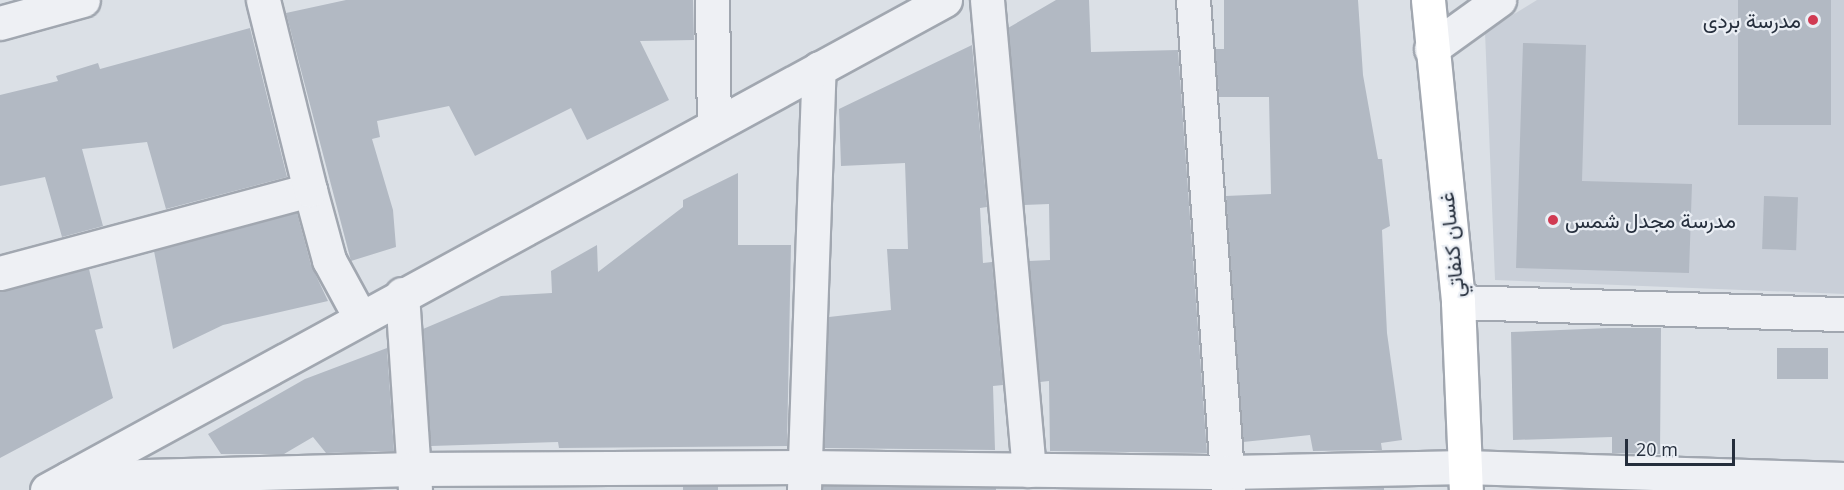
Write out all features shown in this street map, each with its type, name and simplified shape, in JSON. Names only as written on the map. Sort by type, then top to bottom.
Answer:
[{"type":"street","points":[[0,23],[83,0]]},
{"type":"street","points":[[263,0],[329,260],[360,317]]},
{"type":"street","points":[[712,0],[714,125]]},
{"type":"street","points":[[58,484],[819,68],[899,12],[945,0]]},
{"type":"street","points":[[987,0],[1029,470]]},
{"type":"street","points":[[1193,0],[1229,481]]},
{"type":"street","name":"غسان كنفاتي","points":[[1428,0],[1431,49],[1458,302],[1465,479]]},
{"type":"street","points":[[1431,49],[1499,0]]},
{"type":"street","points":[[804,479],[819,68]]},
{"type":"street","points":[[0,273],[310,190]]},
{"type":"street","points":[[402,294],[414,480]]},
{"type":"street","points":[[1458,302],[1844,314]]},
{"type":"street","points":[[58,484],[804,479],[1029,470],[1229,481],[1844,479]]},
{"type":"shaded area","points":[[1537,0],[1844,0],[1844,294],[1495,280],[1485,32]]},
{"type":"building","points":[[346,0],[693,0],[694,40],[640,41],[669,100],[587,140],[571,108],[475,156],[449,106],[377,121],[380,137],[372,139],[393,210],[396,247],[351,261],[286,13]]},
{"type":"building","points":[[1056,0],[1089,0],[1091,52],[1178,50],[1207,453],[1050,451],[1049,381],[1040,382],[1029,261],[1050,260],[1049,204],[1024,205],[1008,28]]},
{"type":"building","points":[[1224,0],[1358,0],[1363,75],[1378,159],[1382,159],[1390,226],[1382,230],[1387,333],[1402,440],[1381,443],[1382,450],[1313,451],[1310,435],[1243,442],[1226,196],[1271,194],[1269,97],[1219,97],[1215,49],[1224,49]]},
{"type":"building","points":[[1738,0],[1831,0],[1831,125],[1738,125]]},
{"type":"building","points":[[250,28],[287,177],[166,209],[147,142],[82,149],[103,226],[62,237],[45,177],[0,186],[0,95],[58,81],[56,76],[98,63],[100,69]]},
{"type":"building","points":[[1523,43],[1586,45],[1582,181],[1692,184],[1689,273],[1516,268]]},
{"type":"building","points":[[972,45],[987,207],[980,208],[983,263],[992,262],[1003,385],[993,386],[995,450],[824,448],[829,317],[891,310],[887,249],[908,249],[905,163],[841,166],[839,109]]},
{"type":"building","points":[[738,173],[738,245],[791,245],[787,446],[559,448],[558,442],[431,446],[423,329],[501,296],[552,293],[551,271],[597,245],[598,272],[683,207],[683,200]]},
{"type":"building","points":[[1764,196],[1798,197],[1796,250],[1762,249]]},
{"type":"building","points":[[297,213],[311,265],[328,301],[223,325],[173,349],[154,251]]},
{"type":"building","points":[[89,269],[103,328],[95,330],[113,398],[0,458],[0,291]]},
{"type":"building","points":[[1661,328],[1660,454],[1612,453],[1612,437],[1513,440],[1511,332]]},
{"type":"building","points":[[387,348],[394,451],[326,453],[313,437],[284,454],[221,454],[208,434],[305,379]]},
{"type":"building","points":[[1777,348],[1828,348],[1828,379],[1777,379]]},
{"type":"building","points":[[683,486],[718,486],[718,490],[683,490]]},
{"type":"building","points":[[823,486],[996,488],[996,490],[823,490]]},
{"type":"building","points":[[1384,487],[1384,490],[1319,489]]},
{"type":"place","name":"مدرسة بردى","points":[[1813,20]]},
{"type":"place","name":"مدرسة مجدل شمس","points":[[1553,220]]}]
